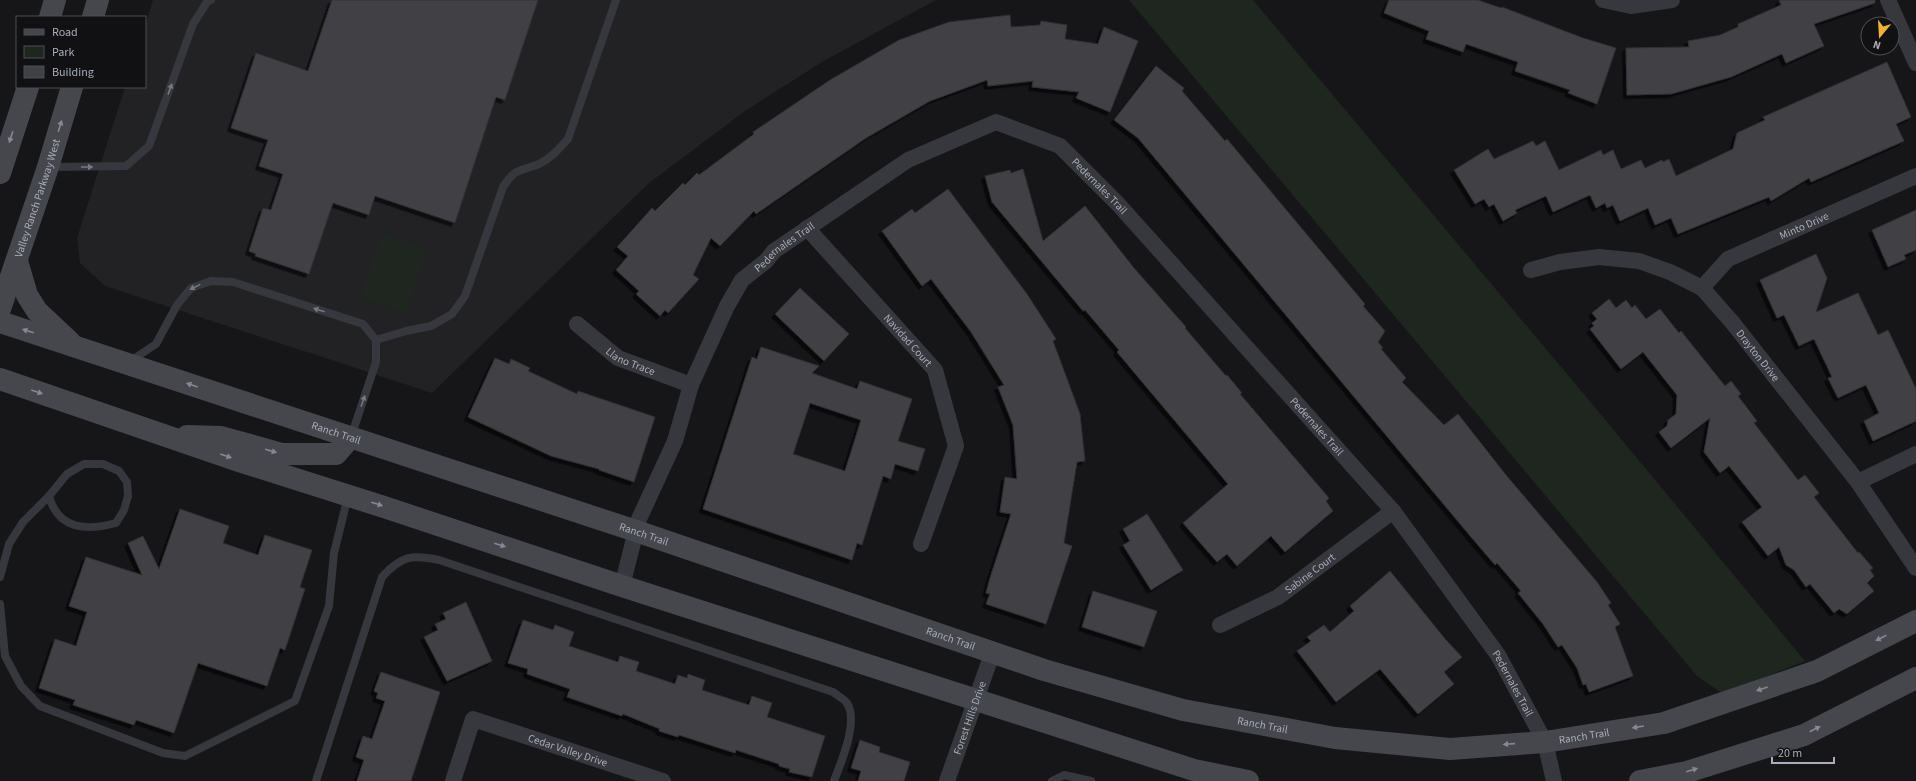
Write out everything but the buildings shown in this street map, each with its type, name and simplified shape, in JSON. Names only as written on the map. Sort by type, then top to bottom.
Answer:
[{"type":"main road","points":[[50,16],[55,0]]},
{"type":"main road","points":[[93,16],[98,0]]},
{"type":"main road","points":[[0,173],[28,88]]},
{"type":"main road","name":"Valley Ranch Parkway West","points":[[0,310],[48,166],[72,88]]},
{"type":"main road","points":[[17,260],[27,295],[37,311],[76,347]]},
{"type":"main road","name":"Ranch Trail","points":[[0,322],[636,531],[992,654],[1183,710],[1335,738],[1450,749],[1545,742],[1664,723],[1817,671],[1916,621]]},
{"type":"main road","points":[[0,379],[164,435],[622,586],[976,698],[1194,770],[1248,781]]},
{"type":"main road","points":[[164,435],[221,437],[282,454],[336,454],[350,438]]},
{"type":"main road","points":[[1640,781],[1687,772],[1804,735],[1916,678]]},
{"type":"street","points":[[1603,0],[1631,6],[1672,0]]},
{"type":"street","points":[[1888,0],[1916,63]]},
{"type":"street","name":"Pedernales Trail","points":[[622,586],[639,519],[675,440],[691,385],[727,306],[742,280],[766,261],[774,251],[908,160],[996,122],[1060,146],[1118,204],[1393,511],[1498,655],[1545,742],[1554,781]]},
{"type":"street","name":"Minto Drive","points":[[1702,288],[1728,259],[1916,176]]},
{"type":"street","name":"Navidad Court","points":[[807,228],[935,370],[956,446],[921,544]]},
{"type":"street","name":"Drayton Drive","points":[[1532,270],[1560,262],[1599,257],[1639,261],[1670,272],[1702,288],[1732,322],[1858,482],[1916,568]]},
{"type":"street","name":"Llano Trace","points":[[577,324],[618,358],[691,385]]},
{"type":"street","points":[[1858,482],[1916,454]]},
{"type":"street","name":"Sabine Court","points":[[1220,625],[1278,597],[1393,511]]},
{"type":"street","name":"Forest Hills Drive","points":[[947,781],[992,654]]},
{"type":"street","name":"Cedar Valley Drive","points":[[453,781],[472,719],[663,781]]},
{"type":"lane","points":[[48,166],[126,166],[149,146],[193,24],[207,2],[211,0]]},
{"type":"lane","points":[[376,340],[406,331],[432,326],[452,314],[465,296],[503,187],[511,176],[527,167],[539,164],[555,154],[568,139],[616,0]]},
{"type":"lane","points":[[127,363],[156,344],[177,305],[191,288],[211,281],[233,282],[363,324],[376,340],[376,362],[350,438]]},
{"type":"lane","points":[[0,577],[9,544],[23,522],[67,474],[84,464],[103,464],[119,471],[127,482],[128,496],[124,510],[116,523],[99,528],[84,528],[67,522],[52,507],[48,496]]},
{"type":"lane","points":[[0,604],[5,656],[21,686],[40,706],[163,753],[185,756],[295,701],[329,606],[334,553],[348,496]]},
{"type":"lane","points":[[316,781],[382,577],[392,566],[407,558],[421,556],[439,560],[832,692],[847,702],[851,715],[849,735],[834,781]]},
{"type":"lane","points":[[1052,781],[1064,775],[1091,781]]},
{"type":"shaded area","points":[[153,0],[936,0],[822,62],[745,111],[649,183],[432,393],[105,286],[80,263],[77,238],[125,88],[146,88],[146,23]]},
{"type":"green space","points":[[1129,0],[1253,0],[1588,399],[1805,661],[1723,694],[1697,676]]},
{"type":"green space","points":[[382,234],[428,250],[406,313],[361,297]]}]
